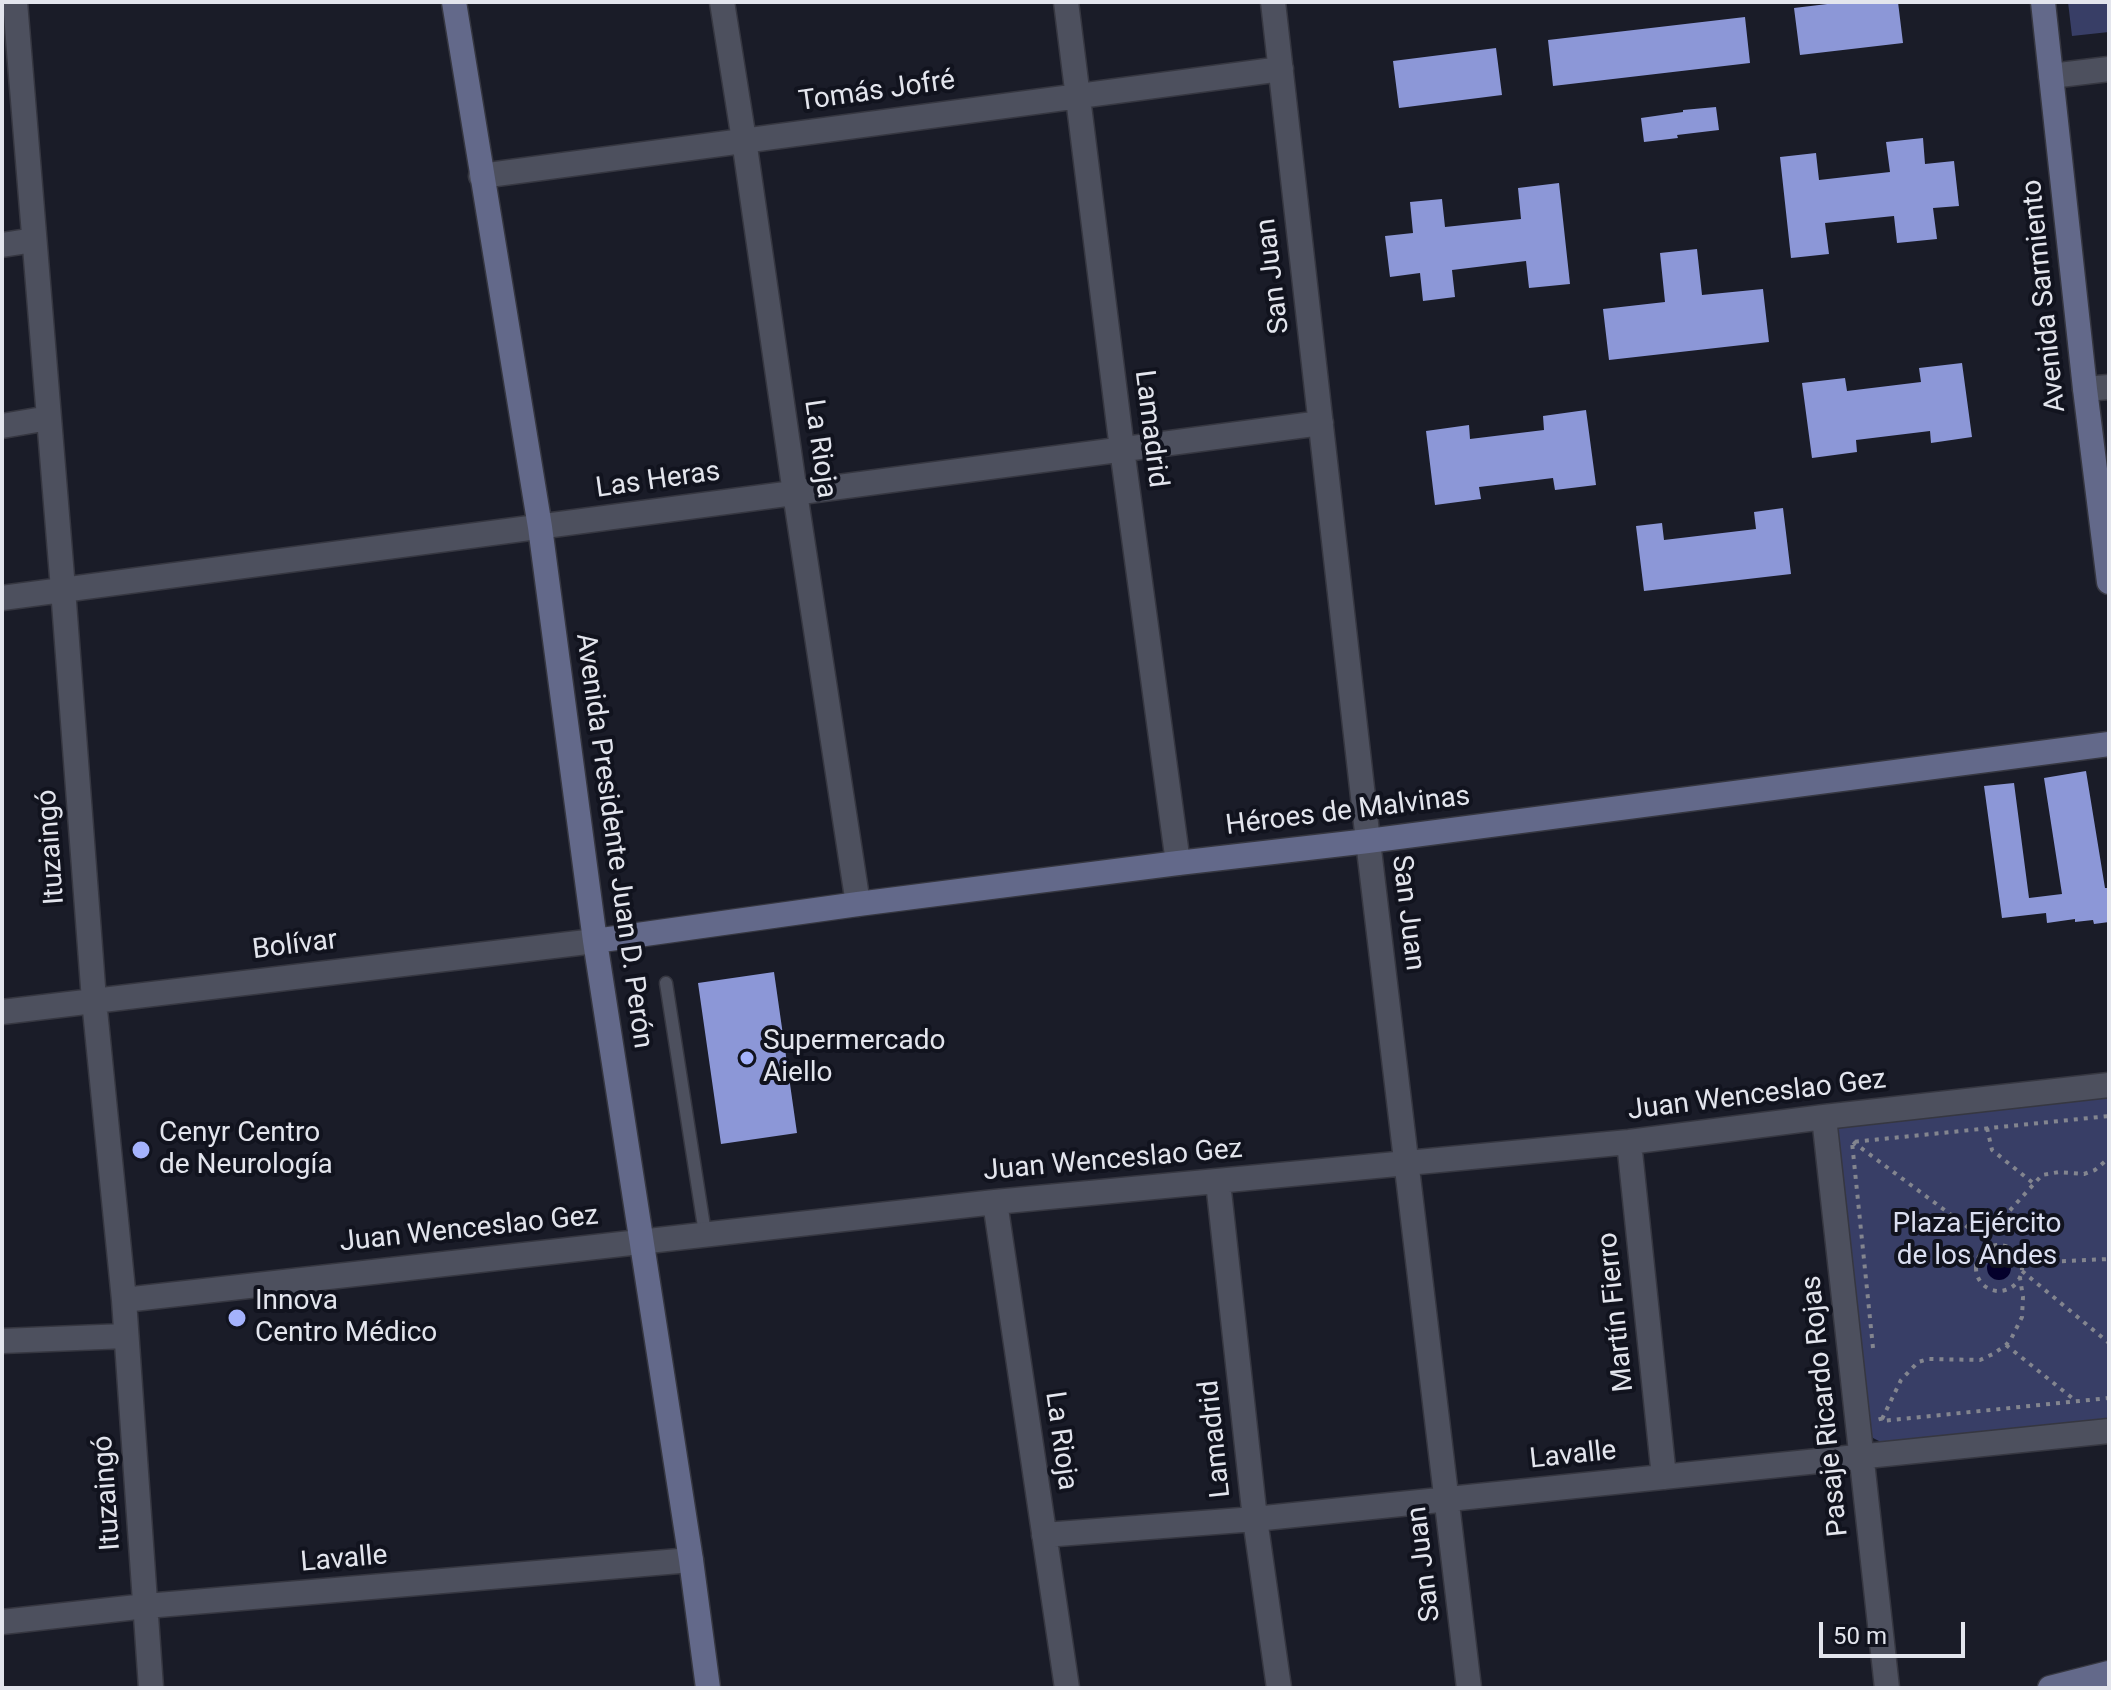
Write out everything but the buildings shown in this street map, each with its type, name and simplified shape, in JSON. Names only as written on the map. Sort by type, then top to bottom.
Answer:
[{"type":"main road","name":"Avenida Presidente Juan D. Perón","points":[[454,2],[540,527],[595,941],[708,1688]]},
{"type":"main road","name":"Avenida Sarmiento","points":[[2043,2],[2097,388],[2109,582]]},
{"type":"main road","name":"Héroes de Malvinas","points":[[595,941],[858,904],[2109,744]]},
{"type":"main road","points":[[2050,1688],[2109,1673]]},
{"type":"street","name":"Ituzaingó","points":[[15,2],[94,1000],[124,1300],[151,1688]]},
{"type":"street","name":"La Rioja","points":[[722,2],[858,904]]},
{"type":"street","name":"Lamadrid","points":[[1066,2],[1178,863]]},
{"type":"street","name":"San Juan","points":[[1273,2],[1368,841],[1469,1688]]},
{"type":"street","name":"Tomás Jofré","points":[[481,176],[1281,69]]},
{"type":"street","points":[[2051,76],[2109,69]]},
{"type":"street","points":[[2,245],[34,240]]},
{"type":"street","points":[[2,426],[49,418]]},
{"type":"street","name":"Las Heras","points":[[2,598],[1321,423]]},
{"type":"street","name":"Bolívar","points":[[2,1012],[595,941]]},
{"type":"street","name":"Juan Wenceslao Gez","points":[[124,1300],[995,1202],[1629,1142],[2109,1085]]},
{"type":"street","name":"Pasaje Ricardo Rojas","points":[[1824,1117],[1887,1688]]},
{"type":"street","name":"Martín Fierro","points":[[1629,1142],[1664,1477]]},
{"type":"street","name":"Lamadrid","points":[[1218,1182],[1255,1519],[1279,1688]]},
{"type":"street","name":"La Rioja","points":[[995,1202],[1067,1688]]},
{"type":"street","points":[[2,1341],[126,1336]]},
{"type":"street","name":"Lavalle","points":[[1044,1535],[1255,1519],[2109,1431]]},
{"type":"street","name":"Lavalle","points":[[2,1622],[146,1606],[691,1560]]},
{"type":"lane","points":[[666,983],[705,1233]]},
{"type":"path","points":[[1852,1142],[2109,1116]]},
{"type":"path","points":[[1824,1117],[1852,1142],[1993,1246]]},
{"type":"path","points":[[1987,1128],[1992,1150],[2033,1183]]},
{"type":"path","points":[[1852,1142],[1874,1359]]},
{"type":"path","points":[[1983,1240],[2033,1183],[2046,1174],[2089,1173],[2109,1158]]},
{"type":"path","points":[[1881,1421],[1901,1380],[1918,1362],[1928,1359],[1980,1360],[2006,1345],[2022,1317],[2022,1263],[2017,1253],[2004,1246],[1993,1246],[1983,1252],[1977,1261],[1976,1272],[1981,1282],[1990,1289],[2001,1291],[2012,1287],[2020,1278]]},
{"type":"path","points":[[2022,1263],[2109,1259]]},
{"type":"path","points":[[2022,1271],[2109,1343]]},
{"type":"path","points":[[2006,1345],[2077,1402]]},
{"type":"path","points":[[1881,1421],[2109,1398]]},
{"type":"path","points":[[1879,1406],[1881,1421]]},
{"type":"green space","points":[[2068,2],[2109,2],[2109,32],[2072,36]]},
{"type":"green space","name":"Plaza Ejército de los Andes","points":[[2109,1094],[2109,1420],[1888,1442],[1873,1438],[1837,1130],[1840,1125]]},
{"type":"shaded area","points":[[1999,1256],[2008,1259],[2011,1268],[2008,1277],[1999,1280],[1990,1277],[1987,1268],[1990,1259]]},
{"type":"place","name":"Supermercado Aiello","points":[[747,1058]]},
{"type":"place","name":"Cenyr Centro de Neurología","points":[[141,1150]]},
{"type":"place","name":"Innova Centro Médico","points":[[237,1318]]}]
